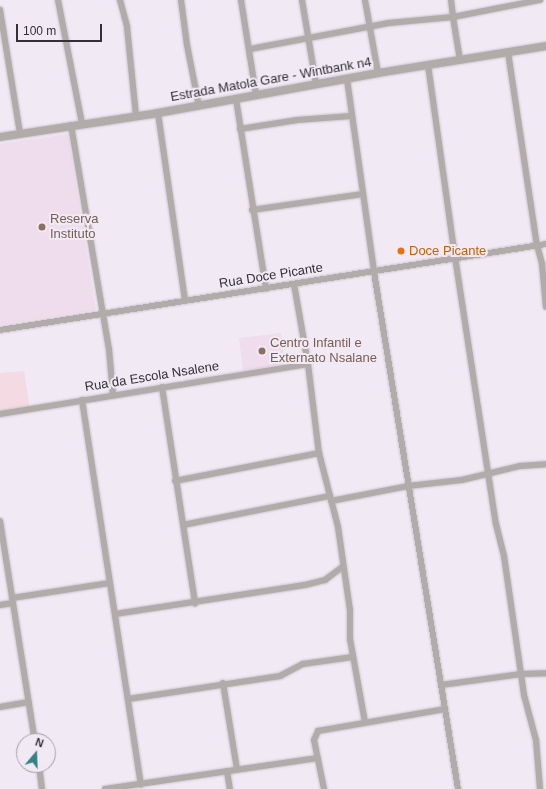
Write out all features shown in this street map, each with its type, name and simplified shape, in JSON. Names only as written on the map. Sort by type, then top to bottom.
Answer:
[{"type":"street","points":[[58,0],[82,123]]},
{"type":"street","points":[[120,0],[129,41],[136,115]]},
{"type":"street","points":[[182,0],[187,45],[199,106]]},
{"type":"street","points":[[241,0],[250,49],[256,95]]},
{"type":"street","points":[[302,0],[316,84]]},
{"type":"street","points":[[365,0],[378,73]]},
{"type":"street","points":[[450,0],[460,60]]},
{"type":"street","points":[[250,49],[371,28],[389,23],[453,17],[540,0]]},
{"type":"street","points":[[0,10],[20,134]]},
{"type":"street","name":"Estrada Matola Gare - Wintbank n4","points":[[0,137],[82,123],[158,113],[316,84],[347,80],[378,73],[546,46]]},
{"type":"street","points":[[508,52],[537,245],[542,264],[546,307]]},
{"type":"street","points":[[428,65],[455,257],[521,674],[536,740],[540,789]]},
{"type":"street","points":[[347,80],[374,272],[458,789]]},
{"type":"street","points":[[236,99],[252,210],[266,289]]},
{"type":"street","points":[[158,113],[185,301]]},
{"type":"street","points":[[240,129],[297,120],[351,116]]},
{"type":"street","points":[[71,125],[110,353],[113,395]]},
{"type":"street","points":[[252,210],[363,194]]},
{"type":"street","name":"Rua Doce Picante","points":[[0,330],[374,272],[455,257],[546,244]]},
{"type":"street","points":[[294,284],[308,364],[319,453],[331,498],[344,577],[353,657],[366,722]]},
{"type":"street","name":"Rua da Escola Nsalene","points":[[0,414],[308,364]]},
{"type":"street","points":[[162,387],[175,481],[195,603]]},
{"type":"street","points":[[82,400],[141,784]]},
{"type":"street","points":[[175,481],[319,453]]},
{"type":"street","points":[[183,525],[331,498],[490,474],[520,466],[546,464]]},
{"type":"street","points":[[0,521],[34,733]]},
{"type":"street","points":[[334,576],[342,567]]},
{"type":"street","points":[[115,614],[305,585],[334,576],[344,577]]},
{"type":"street","points":[[0,605],[13,601],[110,583]]},
{"type":"street","points":[[128,699],[223,683],[280,676],[303,664],[353,657]]},
{"type":"street","points":[[441,685],[521,674],[546,673]]},
{"type":"street","points":[[223,683],[237,769]]},
{"type":"street","points":[[0,706],[29,702]]},
{"type":"street","points":[[324,789],[314,740],[318,730],[445,708]]},
{"type":"street","points":[[105,789],[131,787],[141,784],[237,769],[318,758]]},
{"type":"street","points":[[227,771],[230,789]]},
{"type":"street","points":[[40,773],[42,789]]},
{"type":"shaded area","name":"Reserva Instituto","points":[[68,134],[96,310],[0,325],[0,144]]},
{"type":"shaded area","name":"Centro Infantil e Externato Nsalane","points":[[281,333],[285,364],[243,371],[239,338]]},
{"type":"shaded area","points":[[24,371],[30,409],[0,412],[0,373]]},
{"type":"place","name":"Reserva Instituto","points":[[42,227]]},
{"type":"place","name":"Doce Picante","points":[[401,251]]},
{"type":"place","name":"Centro Infantil e Externato Nsalane","points":[[262,351]]}]
